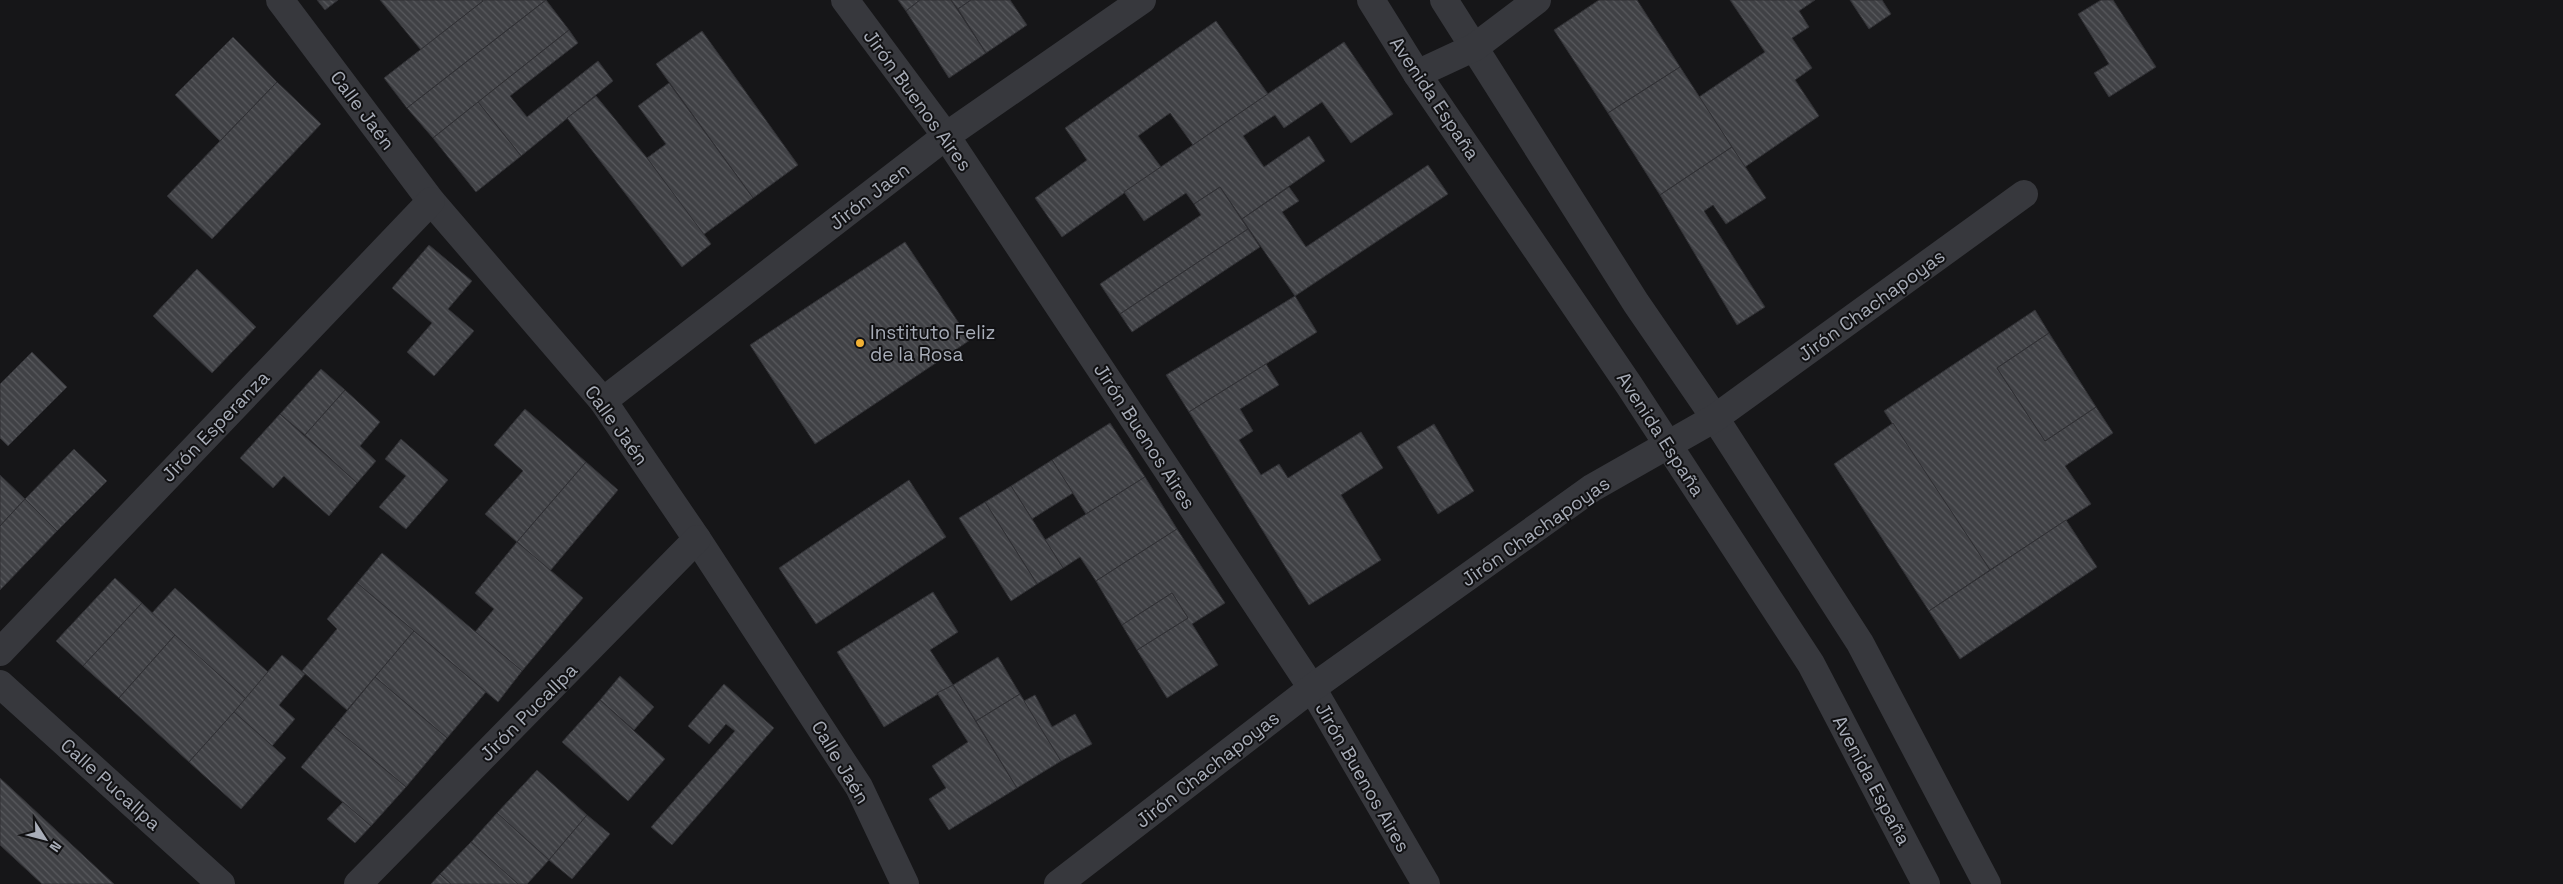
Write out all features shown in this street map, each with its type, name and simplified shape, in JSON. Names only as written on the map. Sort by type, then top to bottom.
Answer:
[{"type":"street","name":"Calle Jaén","points":[[280,0],[431,201],[603,401],[698,539],[859,787],[905,884]]},
{"type":"street","name":"Jirón Buenos Aires","points":[[845,0],[946,136],[1312,688],[1426,884]]},
{"type":"street","name":"Jirón Jaen","points":[[603,401],[946,136],[1142,0]]},
{"type":"street","name":"Avenida España","points":[[1371,0],[1417,74],[1668,444],[1811,664],[1926,884]]},
{"type":"street","points":[[1444,0],[1636,303],[1715,418],[1860,643],[1987,884]]},
{"type":"street","points":[[1417,74],[1475,47],[1536,0]]},
{"type":"street","name":"Jirón Chachapoyas","points":[[1058,884],[1312,688],[1592,488],[1715,418],[2024,194]]},
{"type":"street","name":"Jirón Esperanza","points":[[0,652],[431,201]]},
{"type":"street","name":"Jirón Pucallpa","points":[[358,884],[698,539]]},
{"type":"street","name":"Calle Pucallpa","points":[[0,684],[221,884]]},
{"type":"building","points":[[317,0],[338,0],[325,10]]},
{"type":"building","points":[[380,0],[482,0],[483,1],[421,50]]},
{"type":"building","points":[[482,0],[546,0],[407,108],[384,78]]},
{"type":"building","points":[[546,0],[569,30],[433,138],[407,108]]},
{"type":"building","points":[[898,0],[920,0],[906,11]]},
{"type":"building","points":[[920,0],[951,0],[986,53],[949,78],[906,11]]},
{"type":"building","points":[[951,0],[971,0],[958,9]]},
{"type":"building","points":[[971,0],[1010,0],[1027,25],[986,53],[958,9]]},
{"type":"building","points":[[1599,0],[1637,0],[1680,67],[1608,113],[1554,30]]},
{"type":"building","points":[[1730,0],[1815,0],[1799,11],[1809,27],[1792,38],[1812,68],[1795,80],[1819,116],[1745,167],[1699,97],[1765,52]]},
{"type":"building","points":[[1850,0],[1882,0],[1891,14],[1869,29]]},
{"type":"building","points":[[2101,0],[2113,0],[2156,67],[2109,97],[2094,73],[2109,64],[2078,14]]},
{"type":"building","points":[[1216,21],[1268,94],[1193,145],[1170,113],[1138,136],[1161,167],[1062,237],[1035,198],[1087,160],[1065,128]]},
{"type":"building","points":[[569,30],[578,43],[510,96],[527,117],[598,61],[613,81],[521,156],[478,102]]},
{"type":"building","points":[[702,31],[798,165],[753,198],[656,64]]},
{"type":"building","points":[[233,37],[277,82],[220,141],[175,95]]},
{"type":"building","points":[[1344,42],[1393,114],[1351,143],[1322,102],[1284,128],[1275,115],[1243,136],[1264,167],[1309,136],[1325,161],[1242,219],[1220,187],[1194,204],[1186,193],[1144,221],[1124,192]]},
{"type":"building","points":[[1680,67],[1732,147],[1660,195],[1608,113]]},
{"type":"building","points":[[277,82],[321,124],[212,239],[167,196]]},
{"type":"building","points":[[669,83],[753,198],[703,235],[647,158],[666,144],[638,106]]},
{"type":"building","points":[[596,96],[647,158],[711,244],[682,267],[567,118]]},
{"type":"building","points":[[478,102],[521,156],[476,192],[433,138]]},
{"type":"building","points":[[1732,147],[1766,198],[1726,224],[1713,205],[1704,211],[1765,307],[1737,325],[1660,195]]},
{"type":"building","points":[[1428,165],[1448,194],[1295,296],[1242,219],[1289,187],[1299,201],[1282,212],[1306,247]]},
{"type":"building","points":[[1220,187],[1248,229],[1120,314],[1100,284],[1201,215],[1194,204]]},
{"type":"building","points":[[1248,229],[1260,247],[1132,332],[1120,314]]},
{"type":"building","name":"Instituto Feliz de la Rosa","points":[[905,242],[970,340],[815,444],[750,345]]},
{"type":"building","points":[[429,245],[472,281],[448,309],[474,331],[434,376],[407,352],[432,323],[392,288]]},
{"type":"building","points":[[197,269],[256,327],[212,373],[153,316]]},
{"type":"building","points":[[1295,296],[1317,332],[1189,412],[1166,375]]},
{"type":"building","points":[[2035,310],[2049,333],[1997,368],[2045,441],[2096,407],[2113,433],[2065,466],[2091,504],[1990,570],[1884,411]]},
{"type":"building","points":[[2049,333],[2096,407],[2045,441],[1997,368]]},
{"type":"building","points":[[32,352],[67,387],[8,446],[0,438],[0,384]]},
{"type":"building","points":[[1266,364],[1279,385],[1240,409],[1253,431],[1239,440],[1261,475],[1279,464],[1288,478],[1361,432],[1383,468],[1341,495],[1381,560],[1309,605],[1189,412]]},
{"type":"building","points":[[321,369],[345,390],[305,435],[280,414]]},
{"type":"building","points":[[345,390],[380,422],[360,446],[376,461],[357,483],[305,435]]},
{"type":"building","points":[[525,409],[586,462],[517,542],[485,514],[523,471],[494,445]]},
{"type":"building","points":[[280,414],[357,483],[329,516],[284,476],[273,488],[240,458]]},
{"type":"building","points":[[1110,423],[1145,477],[1086,514],[1052,460]]},
{"type":"building","points":[[1893,423],[1990,570],[1929,611],[1834,464]]},
{"type":"building","points":[[1434,424],[1474,491],[1438,514],[1397,447]]},
{"type":"building","points":[[401,439],[448,480],[406,529],[379,507],[406,476],[385,459]]},
{"type":"building","points":[[74,449],[107,481],[57,531],[25,499]]},
{"type":"building","points":[[1052,460],[1073,493],[1032,519],[1011,486]]},
{"type":"building","points":[[586,462],[618,490],[550,571],[517,542]]},
{"type":"building","points":[[0,475],[25,499],[0,526]]},
{"type":"building","points":[[1145,477],[1177,529],[1096,581],[1080,557],[1063,568],[1045,540]]},
{"type":"building","points":[[909,480],[946,537],[816,624],[779,568]]},
{"type":"building","points":[[1011,486],[1063,568],[1037,584],[985,502]]},
{"type":"building","points":[[25,499],[57,531],[0,590],[0,526]]},
{"type":"building","points":[[985,502],[1037,584],[1011,601],[959,518]]},
{"type":"building","points":[[2066,520],[2097,567],[1960,659],[1929,611]]},
{"type":"building","points":[[1177,529],[1225,603],[1192,624],[1218,665],[1167,698],[1137,650],[1188,618],[1172,593],[1122,625],[1096,581]]},
{"type":"building","points":[[517,542],[583,598],[522,671],[475,632],[494,609],[475,593]]},
{"type":"building","points":[[382,553],[522,671],[498,702],[357,583]]},
{"type":"building","points":[[115,578],[142,603],[83,666],[56,641]]},
{"type":"building","points":[[357,583],[414,631],[347,710],[302,671],[337,629],[327,619]]},
{"type":"building","points":[[175,588],[268,672],[246,699],[151,614]]},
{"type":"building","points":[[933,592],[958,632],[930,650],[953,685],[884,727],[837,652]]},
{"type":"building","points":[[1172,593],[1188,618],[1137,650],[1122,625]]},
{"type":"building","points":[[142,603],[175,635],[119,698],[83,666]]},
{"type":"building","points":[[414,631],[486,692],[447,738],[375,677]]},
{"type":"building","points":[[175,635],[246,699],[189,762],[119,698]]},
{"type":"building","points":[[282,655],[305,674],[279,705],[295,719],[272,746],[234,712]]},
{"type":"building","points":[[998,657],[1020,694],[976,721],[953,685]]},
{"type":"building","points":[[620,676],[654,707],[634,730],[600,700]]},
{"type":"building","points":[[375,677],[447,738],[406,787],[334,727]]},
{"type":"building","points":[[724,684],[774,728],[672,845],[651,827],[735,731],[726,724],[709,744],[688,726]]},
{"type":"building","points":[[953,685],[1017,788],[949,830],[929,799],[946,788],[932,766],[968,742],[937,693]]},
{"type":"building","points":[[1020,694],[1061,761],[1017,788],[976,721]]},
{"type":"building","points":[[1035,695],[1052,727],[1075,714],[1092,744],[1061,761],[1024,701]]},
{"type":"building","points":[[600,700],[665,759],[628,801],[562,742]]},
{"type":"building","points":[[234,712],[286,758],[241,809],[189,762]]},
{"type":"building","points":[[334,727],[406,787],[371,826],[301,767]]},
{"type":"building","points":[[537,770],[587,815],[549,860],[497,813]]},
{"type":"building","points":[[0,778],[114,884],[42,884],[0,845]]},
{"type":"building","points":[[343,802],[371,826],[355,843],[327,819]]},
{"type":"building","points":[[497,813],[549,860],[527,884],[518,884],[471,842]]},
{"type":"building","points":[[587,815],[610,834],[572,879],[549,860]]},
{"type":"building","points":[[471,842],[518,884],[451,884],[440,874]]},
{"type":"building","points":[[440,874],[451,884],[431,884]]},
{"type":"place","name":"Instituto Feliz de la Rosa","points":[[860,343]]}]
